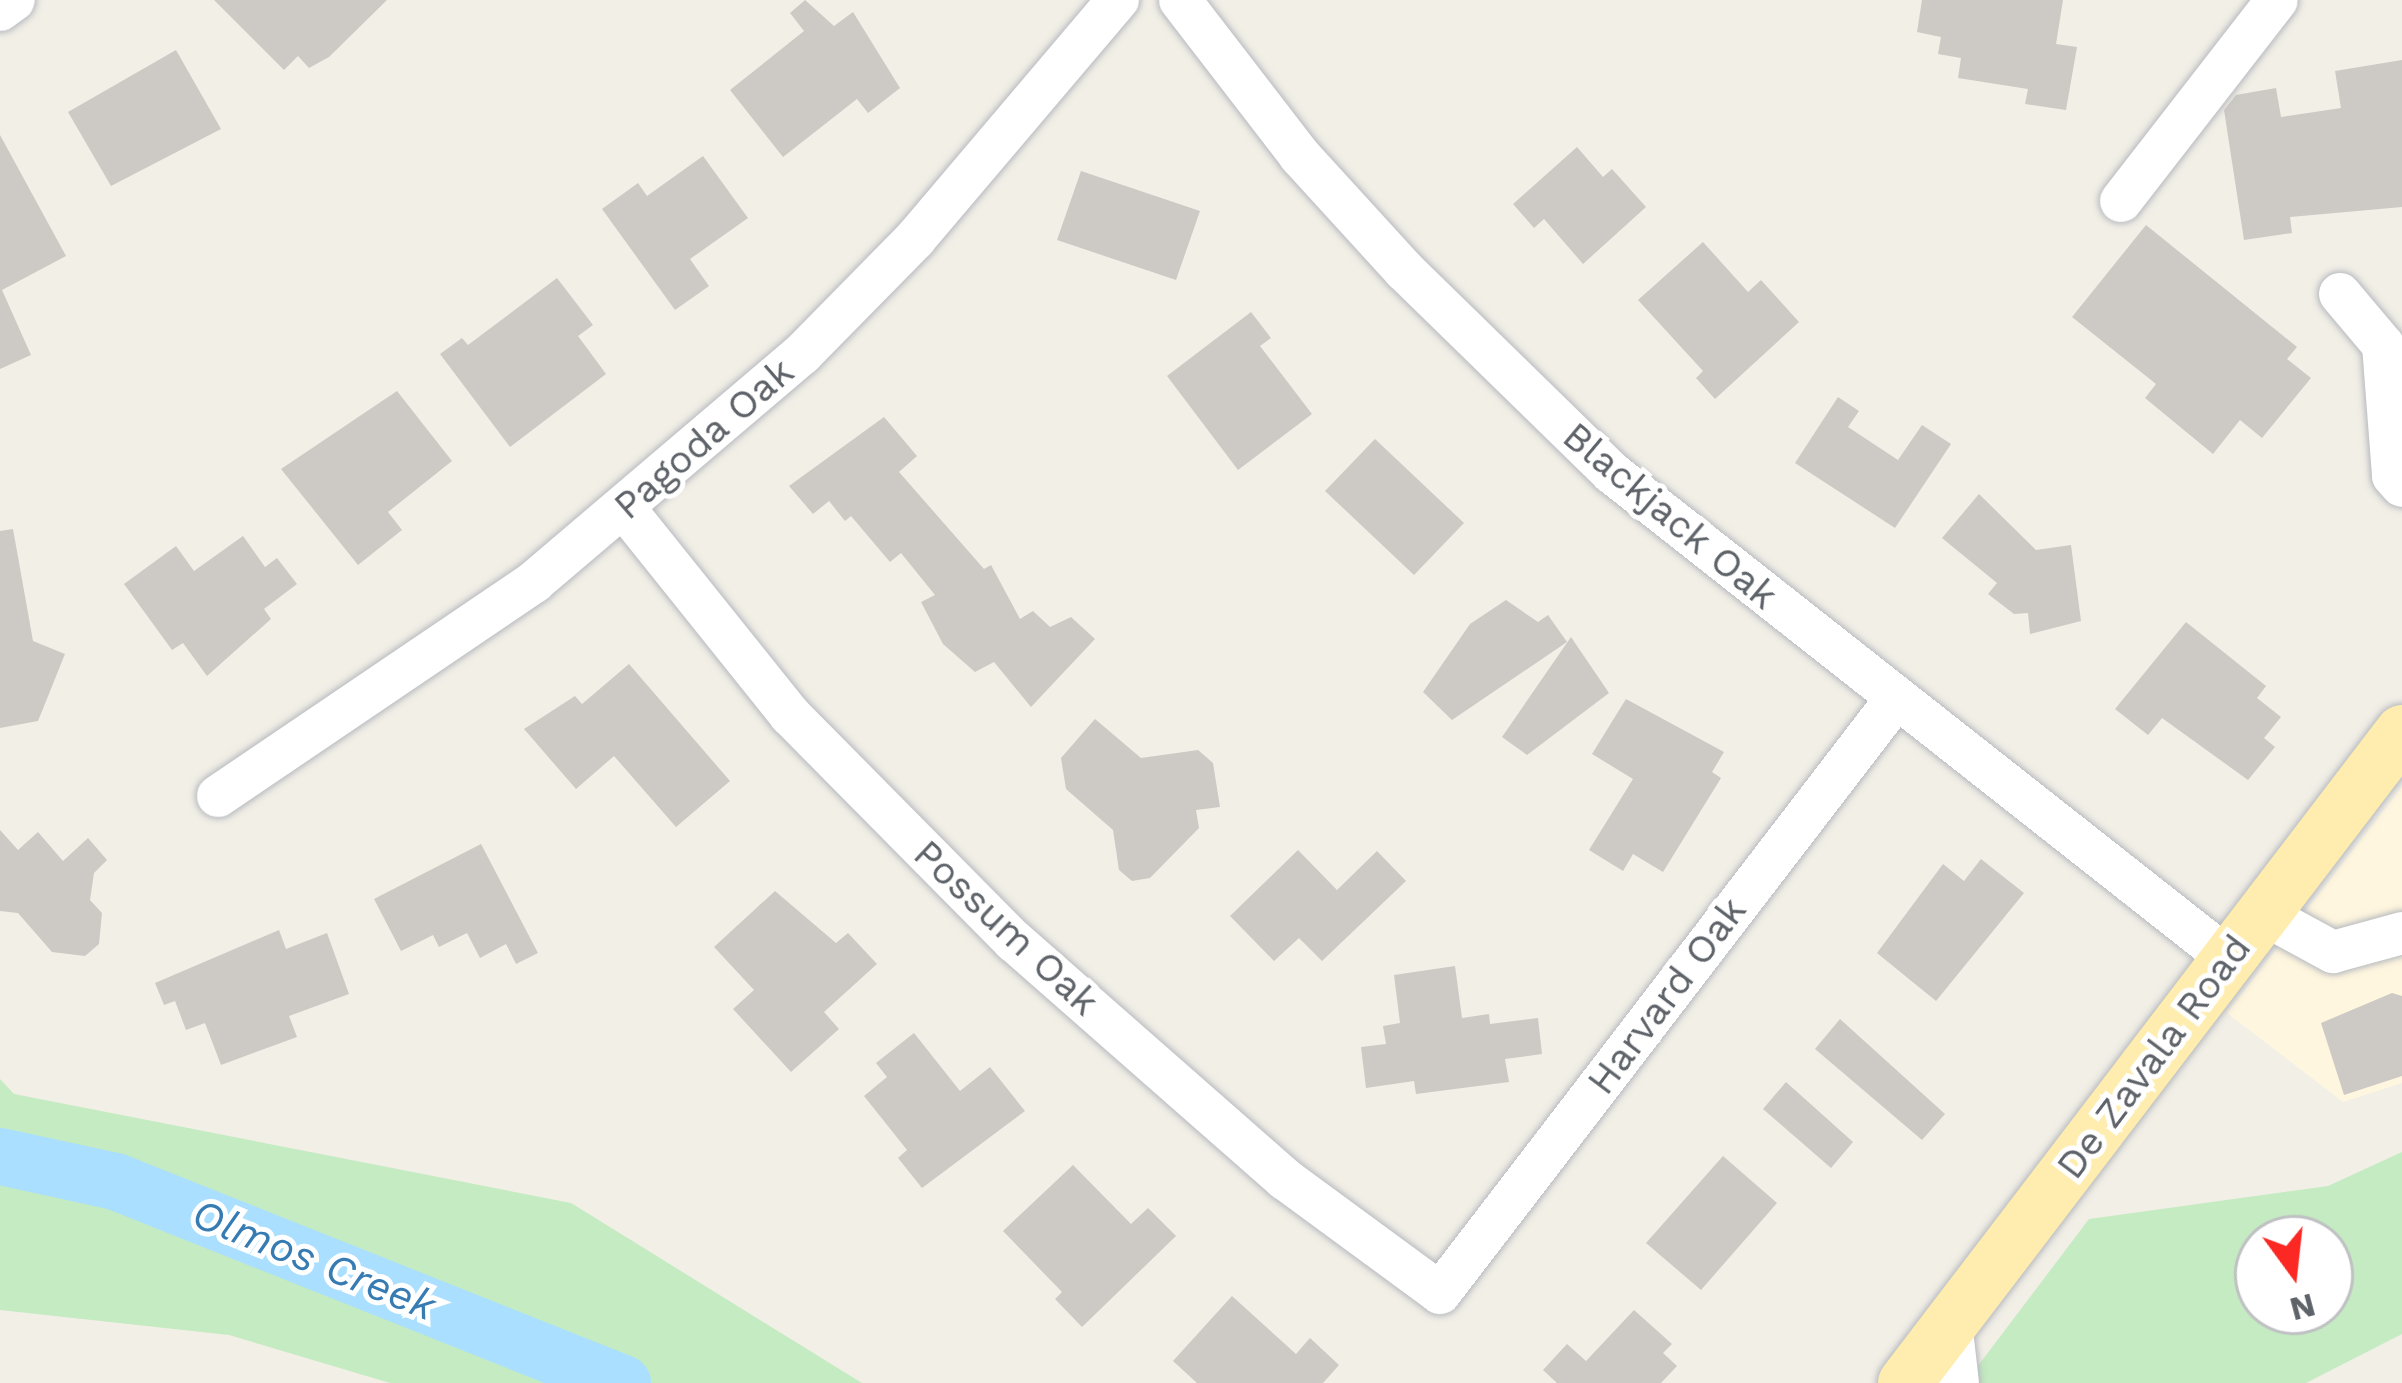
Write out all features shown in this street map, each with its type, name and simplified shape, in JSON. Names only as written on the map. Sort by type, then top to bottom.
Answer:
[{"type":"main road","name":"De Zavala Road","points":[[1905,1383],[2402,732]]},
{"type":"street","points":[[0,10],[14,0]]},
{"type":"street","name":"Pagoda Oak","points":[[218,796],[441,650],[625,509],[802,354],[915,239],[1118,0]]},
{"type":"street","name":"Blackjack Oak","points":[[1180,0],[1300,156],[1510,380],[1612,473],[1894,700],[2229,959]]},
{"type":"street","points":[[2121,201],[2278,0]]},
{"type":"street","points":[[2340,294],[2392,347],[2392,476],[2402,486]]},
{"type":"street","name":"Possum Oak","points":[[625,509],[790,716],[1014,941],[1285,1179],[1440,1293]]},
{"type":"street","name":"Harvard Oak","points":[[1440,1293],[1894,700]]},
{"type":"street","points":[[2263,914],[2333,952],[2402,933]]},
{"type":"street","points":[[1951,1322],[1958,1383]]},
{"type":"shaded area","points":[[2402,787],[2402,1083],[2343,1102],[2227,1013]]},
{"type":"green space","points":[[0,1079],[14,1094],[571,1203],[862,1383],[390,1383],[229,1335],[0,1310]]},
{"type":"green space","points":[[2402,1152],[2402,1334],[2306,1383],[1965,1383],[2089,1219],[2328,1186]]},
{"type":"building","points":[[214,0],[387,0],[329,57],[309,68],[298,56],[284,70]]},
{"type":"building","points":[[805,0],[834,26],[853,12],[900,88],[868,113],[857,99],[783,157],[730,90],[804,31],[790,13]]},
{"type":"building","points":[[1922,0],[2063,0],[2056,44],[2077,47],[2066,110],[2025,104],[2028,89],[1958,78],[1961,58],[1938,54],[1941,37],[1917,32]]},
{"type":"building","points":[[176,50],[221,129],[111,186],[68,112]]},
{"type":"building","points":[[2402,60],[2402,207],[2290,217],[2292,233],[2244,240],[2224,110],[2236,95],[2276,88],[2281,117],[2341,108],[2335,71]]},
{"type":"building","points":[[0,135],[66,256],[2,290],[31,355],[0,369]]},
{"type":"building","points":[[1577,147],[1603,177],[1612,169],[1646,207],[1583,264],[1544,219],[1534,228],[1513,204]]},
{"type":"building","points":[[703,156],[748,218],[690,259],[709,286],[675,310],[602,209],[638,183],[647,196]]},
{"type":"building","points":[[1081,171],[1200,211],[1176,280],[1057,240]]},
{"type":"building","points":[[2146,225],[2297,347],[2287,359],[2311,378],[2262,438],[2240,420],[2213,454],[2145,398],[2156,384],[2072,317]]},
{"type":"building","points":[[1703,242],[1748,292],[1761,280],[1799,322],[1715,399],[1696,378],[1703,371],[1638,300]]},
{"type":"building","points":[[557,278],[593,325],[578,336],[606,374],[510,447],[440,354],[462,338],[468,345]]},
{"type":"building","points":[[1251,312],[1271,338],[1260,346],[1312,414],[1238,470],[1167,376]]},
{"type":"building","points":[[397,391],[452,461],[388,512],[402,530],[358,565],[281,469]]},
{"type":"building","points":[[1838,397],[1859,411],[1848,427],[1898,460],[1922,425],[1951,444],[1895,528],[1795,463]]},
{"type":"building","points":[[884,417],[917,456],[899,472],[984,569],[991,565],[1020,619],[1033,611],[1050,627],[1071,617],[1095,639],[1031,707],[994,662],[975,672],[943,644],[921,602],[935,595],[901,553],[890,562],[851,516],[845,521],[829,501],[813,514],[789,486]]},
{"type":"building","points":[[1375,439],[1464,523],[1414,575],[1325,491]]},
{"type":"building","points":[[1979,494],[2036,550],[2071,545],[2081,621],[2030,634],[2028,613],[2014,614],[1988,594],[1997,583],[1942,538]]},
{"type":"building","points":[[13,529],[33,641],[65,654],[38,721],[0,728],[0,531]]},
{"type":"building","points":[[243,536],[265,567],[277,558],[297,584],[264,609],[271,619],[207,676],[183,643],[172,650],[124,584],[176,546],[194,571]]},
{"type":"building","points":[[1506,600],[1538,622],[1548,615],[1567,642],[1452,720],[1423,692],[1470,624]]},
{"type":"building","points":[[2186,622],[2266,686],[2257,698],[2281,717],[2264,738],[2275,747],[2248,780],[2162,718],[2148,735],[2115,709]]},
{"type":"building","points":[[1571,637],[1609,693],[1527,755],[1502,737]]},
{"type":"building","points":[[629,664],[730,781],[676,827],[614,756],[576,789],[524,729],[575,696],[582,704]]},
{"type":"building","points":[[1626,699],[1724,752],[1712,772],[1721,778],[1663,872],[1633,854],[1623,871],[1589,850],[1633,779],[1592,754]]},
{"type":"building","points":[[1095,719],[1141,758],[1198,750],[1213,763],[1220,807],[1196,810],[1199,828],[1150,878],[1132,881],[1119,870],[1113,830],[1066,789],[1061,758]]},
{"type":"building","points":[[0,830],[18,850],[38,832],[63,861],[88,838],[107,860],[94,873],[90,900],[102,913],[99,944],[85,956],[52,952],[18,913],[0,911]]},
{"type":"building","points":[[481,844],[538,953],[516,964],[506,944],[480,958],[467,933],[439,947],[433,935],[401,951],[374,899]]},
{"type":"building","points":[[1298,850],[1337,890],[1377,851],[1406,881],[1322,961],[1299,938],[1274,961],[1230,916]]},
{"type":"building","points":[[1981,859],[2024,893],[1936,1001],[1877,953],[1943,864],[1964,881]]},
{"type":"building","points":[[775,891],[836,943],[848,933],[877,964],[824,1012],[839,1029],[791,1072],[733,1009],[754,990],[714,947]]},
{"type":"building","points":[[279,930],[286,949],[327,933],[349,994],[289,1016],[297,1037],[221,1065],[205,1023],[186,1030],[175,1001],[164,1005],[155,983]]},
{"type":"building","points":[[1455,966],[1462,1018],[1489,1014],[1490,1024],[1538,1018],[1542,1054],[1505,1059],[1509,1082],[1416,1094],[1414,1081],[1366,1088],[1361,1047],[1386,1044],[1383,1026],[1400,1023],[1394,975]]},
{"type":"building","points":[[2392,993],[2402,996],[2402,1076],[2344,1095],[2321,1023]]},
{"type":"building","points":[[1840,1019],[1945,1114],[1922,1140],[1815,1049]]},
{"type":"building","points":[[914,1033],[960,1091],[990,1067],[1025,1111],[922,1188],[898,1158],[907,1150],[864,1096],[887,1077],[876,1063]]},
{"type":"building","points":[[1786,1082],[1853,1142],[1831,1168],[1763,1109]]},
{"type":"building","points":[[1723,1156],[1777,1203],[1701,1290],[1646,1243]]},
{"type":"building","points":[[1073,1165],[1131,1224],[1148,1208],[1176,1236],[1082,1327],[1055,1299],[1062,1292],[1003,1231]]},
{"type":"building","points":[[1232,1296],[1296,1354],[1310,1338],[1339,1365],[1323,1383],[1197,1383],[1173,1361]]},
{"type":"building","points":[[1634,1310],[1672,1344],[1663,1353],[1677,1366],[1661,1383],[1557,1383],[1543,1370],[1567,1344],[1586,1361]]},
{"type":"waterway","name":"Olmos Creek","points":[[0,1156],[115,1181],[622,1383]]}]
